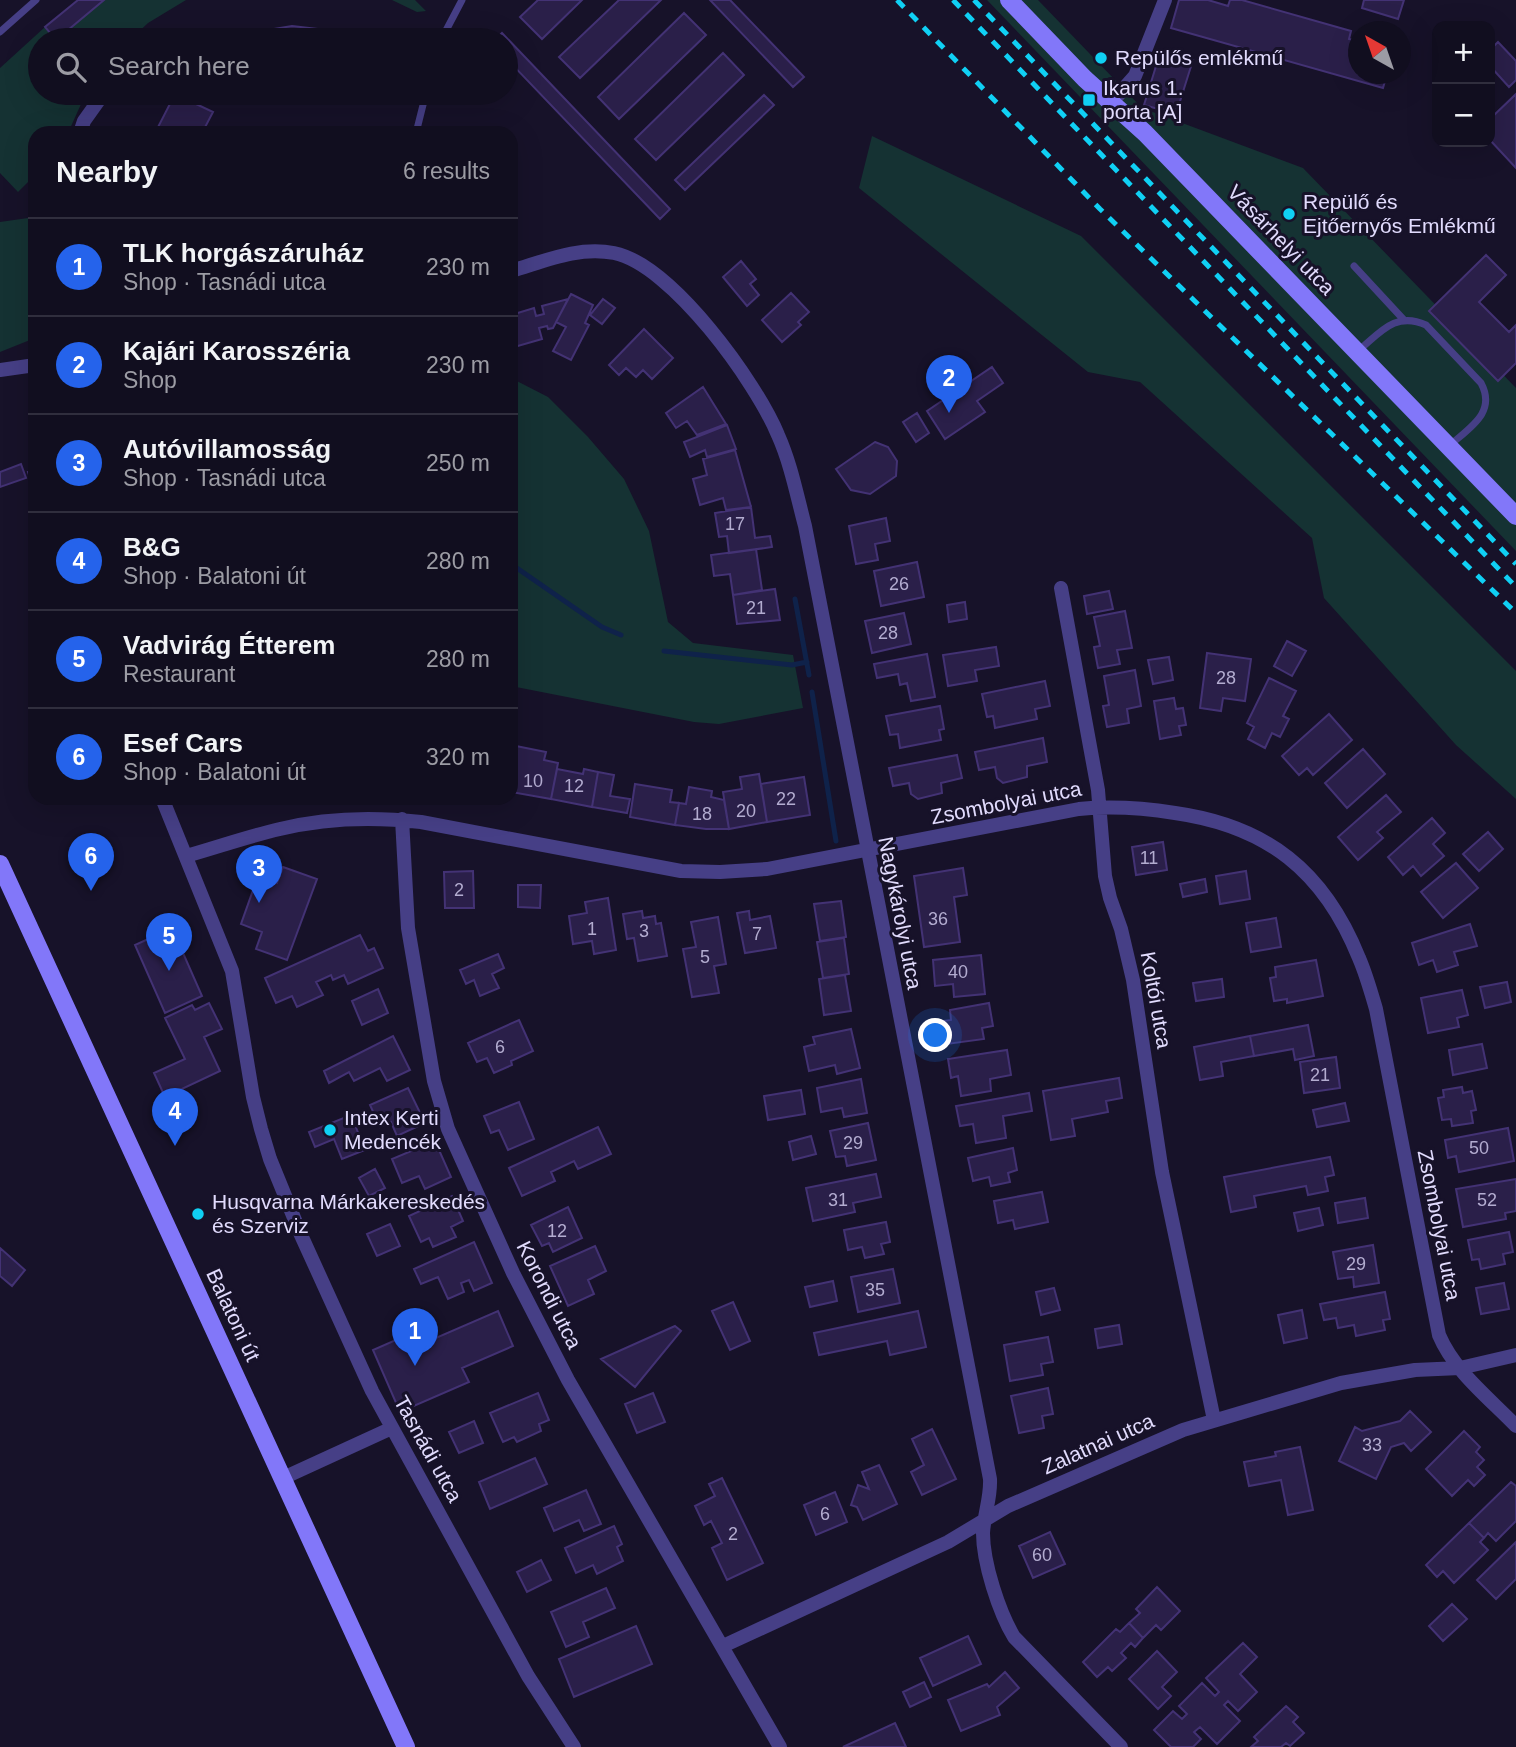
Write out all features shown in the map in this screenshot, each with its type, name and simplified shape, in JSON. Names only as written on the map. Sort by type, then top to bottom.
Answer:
[{"type":"main road","name":"Vásárhelyi utca","points":[[1009,0],[1085,79],[1154,143],[1516,516]]},
{"type":"main road","name":"Balatoni út","points":[[0,864],[406,1747]]},
{"type":"street","points":[[1111,103],[1135,76],[1162,1]]},
{"type":"street","points":[[82,126],[95,105]]},
{"type":"street","name":"Nagykárolyi utca","points":[[518,269],[569,253],[593,250],[617,253],[639,263],[682,299],[745,373],[778,435],[789,464],[805,527],[990,1479],[991,1494],[983,1537],[993,1587],[1003,1618],[1014,1637],[1121,1747]]},
{"type":"street","points":[[0,370],[28,366]]},
{"type":"street","name":"Koltói utca","points":[[1061,588],[1098,790],[1105,876],[1133,980],[1162,1172],[1213,1420]]},
{"type":"street","name":"Tasnádi utca","points":[[165,805],[232,971],[253,1097],[270,1159],[352,1350],[528,1676],[574,1747]]},
{"type":"street","name":"Zsombolyai utca","points":[[187,856],[282,828],[334,821],[402,819],[681,871],[720,872],[767,869],[1099,807],[1203,817],[1237,827],[1267,842],[1293,861],[1316,886],[1340,920],[1359,958],[1376,1009],[1439,1335],[1446,1351],[1460,1368],[1516,1426]]},
{"type":"street","name":"Korondi utca","points":[[402,819],[408,928],[434,1082],[448,1129],[513,1273],[568,1380],[780,1747]]},
{"type":"street","name":"Zalatnai utca","points":[[723,1646],[948,1542],[1020,1501],[1183,1430],[1376,1375],[1460,1368],[1516,1355]]},
{"type":"street","points":[[283,1478],[392,1428]]},
{"type":"lane","points":[[0,32],[36,0]]},
{"type":"lane","points":[[448,28],[463,0]]},
{"type":"lane","points":[[417,126],[423,105]]},
{"type":"lane","points":[[1354,265],[1404,320]]},
{"type":"lane","points":[[1358,351],[1390,325],[1404,320],[1426,324],[1481,383],[1487,394],[1486,407],[1478,420],[1448,446]]},
{"type":"green space","points":[[104,0],[186,0],[143,28],[70,28]]},
{"type":"green space","points":[[392,0],[415,0],[426,11],[417,12]]},
{"type":"green space","points":[[987,0],[1038,0],[1142,108],[1303,168],[1516,388],[1516,551]]},
{"type":"green space","points":[[28,42],[28,105],[81,105],[71,126],[28,126],[28,182],[18,192],[0,173],[0,68]]},
{"type":"green space","points":[[872,136],[1081,236],[1516,671],[1516,799],[1456,745],[1324,598],[1312,538],[1140,382],[1088,372],[859,188]]},
{"type":"green space","points":[[28,218],[28,341],[0,352],[0,222]]},
{"type":"green space","points":[[518,382],[548,397],[588,437],[624,479],[649,531],[668,622],[693,643],[793,655],[803,708],[719,724],[694,722],[518,687]]},
{"type":"building","points":[[78,0],[104,0],[70,28],[45,27]]},
{"type":"building","points":[[538,0],[582,0],[542,39],[520,17]]},
{"type":"building","points":[[619,0],[661,0],[580,78],[559,57]]},
{"type":"building","points":[[710,0],[730,0],[804,77],[793,87]]},
{"type":"building","points":[[1179,0],[1208,0],[1228,6],[1230,0],[1242,0],[1348,30],[1348,78],[1171,28]]},
{"type":"building","points":[[1364,0],[1404,0],[1398,19],[1362,8]]},
{"type":"building","points":[[684,13],[706,35],[619,119],[598,97]]},
{"type":"building","points":[[1498,42],[1516,61],[1516,80],[1509,87],[1495,72],[1495,45]]},
{"type":"building","points":[[518,50],[670,209],[660,219],[518,71]]},
{"type":"building","points":[[1161,50],[1193,60],[1176,114],[1144,105]]},
{"type":"building","points":[[723,53],[744,75],[656,160],[635,139]]},
{"type":"building","points":[[1516,94],[1516,168],[1495,145],[1495,114]]},
{"type":"building","points":[[764,95],[774,105],[685,190],[675,180]]},
{"type":"building","points":[[169,105],[198,105],[213,112],[206,126],[159,126]]},
{"type":"building","points":[[1486,255],[1506,275],[1479,302],[1509,332],[1516,325],[1516,363],[1498,381],[1429,311]]},
{"type":"building","points":[[741,261],[756,279],[750,284],[759,295],[747,306],[723,277]]},
{"type":"building","points":[[791,293],[809,312],[798,322],[801,325],[782,342],[762,320]]},
{"type":"building","points":[[571,294],[593,305],[585,323],[589,325],[571,360],[553,351],[566,327],[556,322]]},
{"type":"building","points":[[568,299],[553,328],[539,328],[542,339],[518,346],[518,313],[534,308],[536,316],[544,314],[542,306]]},
{"type":"building","points":[[603,299],[615,308],[602,324],[590,315]]},
{"type":"building","points":[[644,329],[673,358],[652,379],[643,370],[636,377],[626,368],[619,375],[609,365]]},
{"type":"building","points":[[992,367],[1003,383],[977,401],[985,412],[945,439],[927,411]]},
{"type":"building","points":[[703,387],[726,424],[697,435],[687,421],[676,428],[666,413]]},
{"type":"building","points":[[917,413],[929,433],[916,442],[903,422]]},
{"type":"building","points":[[727,425],[736,449],[707,457],[705,450],[690,457],[684,442]]},
{"type":"building","points":[[875,442],[888,447],[897,461],[896,476],[870,494],[851,490],[836,469]]},
{"type":"building","points":[[735,450],[751,507],[726,510],[723,498],[700,505],[693,479],[707,475],[703,459]]},
{"type":"building","points":[[21,464],[26,478],[0,487],[0,472]]},
{"type":"building","points":[[751,507],[755,538],[770,536],[772,547],[729,553],[727,536],[719,537],[715,513]]},
{"type":"building","points":[[886,518],[890,541],[875,544],[878,560],[856,564],[849,526]]},
{"type":"building","points":[[756,549],[762,590],[733,595],[730,574],[714,576],[711,555]]},
{"type":"building","points":[[917,562],[924,597],[881,606],[874,571]]},
{"type":"building","points":[[775,589],[780,620],[737,624],[733,595]]},
{"type":"building","points":[[1109,591],[1113,609],[1087,614],[1084,596]]},
{"type":"building","points":[[965,602],[967,619],[949,622],[947,605]]},
{"type":"building","points":[[1125,611],[1132,648],[1117,650],[1120,664],[1098,668],[1094,647],[1100,646],[1094,617]]},
{"type":"building","points":[[904,613],[911,644],[872,653],[865,621]]},
{"type":"building","points":[[1287,641],[1306,651],[1292,676],[1274,666]]},
{"type":"building","points":[[996,647],[999,666],[975,670],[977,681],[948,686],[943,655]]},
{"type":"building","points":[[1207,653],[1251,659],[1245,701],[1223,698],[1221,711],[1200,708]]},
{"type":"building","points":[[927,654],[935,697],[911,701],[907,683],[900,685],[898,674],[877,678],[874,664]]},
{"type":"building","points":[[1169,657],[1173,680],[1153,684],[1148,660]]},
{"type":"building","points":[[1135,670],[1141,706],[1127,709],[1129,723],[1107,727],[1103,706],[1109,705],[1104,676]]},
{"type":"building","points":[[1269,678],[1296,691],[1283,716],[1289,719],[1280,737],[1272,733],[1265,748],[1248,739],[1254,727],[1247,723]]},
{"type":"building","points":[[1045,681],[1050,706],[1035,709],[1037,719],[995,728],[993,716],[987,717],[982,694]]},
{"type":"building","points":[[1174,698],[1176,709],[1183,708],[1186,725],[1179,726],[1181,735],[1160,739],[1154,701]]},
{"type":"building","points":[[940,706],[944,729],[939,730],[941,740],[900,748],[898,734],[890,735],[886,716]]},
{"type":"building","points":[[1329,714],[1352,740],[1313,775],[1307,768],[1299,775],[1282,756]]},
{"type":"building","points":[[1043,738],[1047,762],[1027,766],[1027,777],[1003,783],[997,778],[995,767],[979,770],[975,752]]},
{"type":"building","points":[[518,746],[546,752],[544,760],[558,763],[551,799],[518,793]]},
{"type":"building","points":[[1363,749],[1385,774],[1347,808],[1325,783]]},
{"type":"building","points":[[957,755],[962,778],[941,783],[942,793],[918,799],[911,794],[909,783],[893,786],[889,768]]},
{"type":"building","points":[[557,769],[583,774],[584,769],[598,772],[592,807],[551,799]]},
{"type":"building","points":[[598,772],[614,775],[610,796],[630,799],[627,813],[592,807]]},
{"type":"building","points":[[759,774],[767,822],[729,829],[723,792],[742,789],[740,777]]},
{"type":"building","points":[[804,777],[810,815],[767,822],[761,784]]},
{"type":"building","points":[[635,784],[672,790],[670,802],[679,803],[675,825],[630,817]]},
{"type":"building","points":[[689,787],[712,791],[711,797],[724,800],[729,829],[675,825],[679,803],[686,804]]},
{"type":"building","points":[[1386,795],[1401,812],[1377,832],[1383,838],[1358,860],[1338,837]]},
{"type":"building","points":[[1432,818],[1445,833],[1433,844],[1444,856],[1421,876],[1413,866],[1403,875],[1388,857]]},
{"type":"building","points":[[1488,832],[1503,849],[1479,871],[1463,854]]},
{"type":"building","points":[[1163,842],[1167,870],[1136,875],[1132,847]]},
{"type":"building","points":[[1456,863],[1478,888],[1443,918],[1421,892]]},
{"type":"building","points":[[283,867],[317,879],[287,960],[256,949],[262,932],[241,924],[258,876],[277,883]]},
{"type":"building","points":[[963,868],[967,895],[954,897],[960,942],[924,947],[914,876]]},
{"type":"building","points":[[473,871],[474,908],[445,908],[444,872]]},
{"type":"building","points":[[1246,871],[1250,899],[1220,904],[1216,876]]},
{"type":"building","points":[[1205,879],[1207,892],[1183,897],[1180,884]]},
{"type":"building","points":[[518,885],[541,885],[540,908],[518,907]]},
{"type":"building","points":[[608,898],[616,950],[594,954],[592,941],[573,944],[569,916],[587,913],[585,902]]},
{"type":"building","points":[[841,901],[846,937],[820,941],[814,904]]},
{"type":"building","points":[[642,911],[643,918],[655,916],[656,924],[661,923],[667,956],[638,961],[634,938],[627,939],[623,914]]},
{"type":"building","points":[[749,911],[750,920],[770,916],[776,948],[745,953],[737,913]]},
{"type":"building","points":[[718,917],[726,964],[714,966],[719,993],[692,997],[683,949],[696,947],[691,922]]},
{"type":"building","points":[[1276,918],[1281,947],[1251,952],[1246,923]]},
{"type":"building","points":[[1470,924],[1477,946],[1454,952],[1458,965],[1437,972],[1433,960],[1419,965],[1412,943]]},
{"type":"building","points":[[172,928],[202,996],[165,1013],[135,945]]},
{"type":"building","points":[[360,935],[368,951],[374,948],[383,968],[348,984],[344,975],[333,980],[331,975],[316,982],[323,995],[297,1007],[292,996],[276,1003],[265,978]]},
{"type":"building","points":[[844,938],[849,974],[823,978],[817,942]]},
{"type":"building","points":[[498,954],[504,968],[492,974],[499,988],[480,996],[474,980],[466,984],[460,970]]},
{"type":"building","points":[[981,955],[985,994],[954,997],[953,984],[935,986],[933,960]]},
{"type":"building","points":[[1316,960],[1323,996],[1287,1003],[1287,999],[1274,1001],[1270,978],[1276,977],[1275,967]]},
{"type":"building","points":[[845,975],[851,1011],[824,1015],[819,979]]},
{"type":"building","points":[[1222,979],[1224,997],[1196,1001],[1193,983]]},
{"type":"building","points":[[1507,982],[1511,1002],[1485,1008],[1480,987]]},
{"type":"building","points":[[378,989],[388,1013],[362,1025],[352,1001]]},
{"type":"building","points":[[1462,990],[1468,1015],[1457,1018],[1459,1027],[1428,1033],[1421,998]]},
{"type":"building","points":[[209,1003],[222,1029],[204,1037],[220,1071],[165,1097],[154,1073],[185,1059],[165,1018],[192,1005],[195,1010]]},
{"type":"building","points":[[989,1003],[993,1026],[982,1028],[984,1039],[947,1044],[943,1021],[951,1020],[950,1010]]},
{"type":"building","points":[[519,1020],[533,1051],[494,1073],[487,1058],[477,1062],[468,1043]]},
{"type":"building","points":[[1308,1025],[1314,1056],[1295,1060],[1293,1049],[1254,1056],[1250,1036]]},
{"type":"building","points":[[851,1029],[860,1068],[837,1074],[835,1065],[809,1071],[804,1047],[815,1044],[813,1037]]},
{"type":"building","points":[[393,1036],[410,1070],[387,1081],[380,1068],[354,1081],[349,1072],[329,1083],[324,1071]]},
{"type":"building","points":[[1250,1036],[1254,1056],[1221,1062],[1223,1076],[1200,1080],[1194,1047]]},
{"type":"building","points":[[1482,1044],[1487,1068],[1453,1075],[1449,1050]]},
{"type":"building","points":[[1007,1050],[1011,1075],[990,1079],[991,1091],[961,1096],[958,1076],[951,1078],[948,1059]]},
{"type":"building","points":[[1336,1057],[1340,1088],[1304,1093],[1300,1062]]},
{"type":"building","points":[[1119,1078],[1122,1098],[1106,1101],[1108,1112],[1072,1119],[1075,1136],[1051,1140],[1043,1091]]},
{"type":"building","points":[[861,1079],[867,1113],[844,1117],[842,1108],[821,1112],[817,1088]]},
{"type":"building","points":[[1462,1087],[1463,1093],[1472,1091],[1476,1110],[1471,1111],[1473,1123],[1452,1126],[1451,1119],[1442,1120],[1438,1098],[1444,1097],[1443,1090]]},
{"type":"building","points":[[408,1088],[425,1123],[397,1136],[391,1122],[380,1127],[370,1105]]},
{"type":"building","points":[[801,1090],[805,1114],[768,1120],[764,1096]]},
{"type":"building","points":[[1029,1093],[1032,1111],[1003,1116],[1006,1138],[976,1143],[973,1124],[960,1126],[956,1106]]},
{"type":"building","points":[[519,1102],[534,1139],[508,1150],[499,1130],[491,1133],[484,1116]]},
{"type":"building","points":[[1345,1103],[1349,1121],[1317,1127],[1313,1110]]},
{"type":"building","points":[[351,1115],[365,1150],[342,1159],[334,1139],[315,1147],[309,1132]]},
{"type":"building","points":[[868,1123],[876,1160],[847,1166],[845,1156],[836,1157],[830,1131]]},
{"type":"building","points":[[598,1127],[611,1154],[578,1169],[574,1161],[551,1172],[555,1181],[522,1196],[509,1168]]},
{"type":"building","points":[[1508,1128],[1514,1161],[1459,1172],[1456,1156],[1448,1158],[1445,1140]]},
{"type":"building","points":[[811,1136],[816,1154],[793,1160],[789,1142]]},
{"type":"building","points":[[435,1141],[451,1177],[425,1189],[419,1176],[402,1183],[392,1159]]},
{"type":"building","points":[[1013,1148],[1017,1170],[1008,1173],[1010,1182],[991,1186],[989,1177],[973,1181],[968,1158]]},
{"type":"building","points":[[1330,1157],[1334,1175],[1325,1177],[1328,1191],[1308,1195],[1306,1186],[1254,1196],[1256,1207],[1231,1212],[1224,1177]]},
{"type":"building","points":[[375,1169],[385,1188],[369,1196],[359,1178]]},
{"type":"building","points":[[876,1174],[881,1197],[853,1203],[855,1212],[813,1221],[806,1188]]},
{"type":"building","points":[[1516,1179],[1516,1211],[1505,1213],[1506,1219],[1463,1227],[1456,1189]]},
{"type":"building","points":[[1042,1192],[1048,1222],[1015,1229],[1013,1220],[998,1223],[994,1201]]},
{"type":"building","points":[[452,1196],[463,1221],[451,1227],[456,1237],[433,1247],[429,1238],[421,1242],[409,1216]]},
{"type":"building","points":[[1365,1198],[1368,1218],[1338,1223],[1335,1203]]},
{"type":"building","points":[[568,1207],[582,1238],[553,1252],[549,1243],[542,1246],[531,1225]]},
{"type":"building","points":[[1319,1208],[1323,1225],[1298,1231],[1294,1213]]},
{"type":"building","points":[[886,1222],[890,1242],[881,1244],[884,1254],[865,1258],[862,1247],[848,1250],[844,1230]]},
{"type":"building","points":[[390,1224],[400,1246],[377,1256],[367,1234]]},
{"type":"building","points":[[1509,1232],[1513,1252],[1503,1254],[1505,1264],[1481,1269],[1479,1259],[1472,1260],[1468,1240]]},
{"type":"building","points":[[474,1242],[492,1283],[474,1291],[469,1280],[461,1283],[464,1292],[448,1299],[438,1277],[421,1284],[414,1269]]},
{"type":"building","points":[[1373,1245],[1379,1283],[1354,1287],[1353,1277],[1338,1279],[1333,1252]]},
{"type":"building","points":[[595,1246],[606,1271],[588,1280],[594,1294],[568,1306],[550,1266]]},
{"type":"building","points":[[0,1248],[25,1270],[12,1286],[0,1276]]},
{"type":"building","points":[[893,1269],[900,1303],[858,1312],[851,1277]]},
{"type":"building","points":[[833,1281],[837,1301],[810,1307],[805,1287]]},
{"type":"building","points":[[1504,1283],[1509,1309],[1481,1314],[1476,1288]]},
{"type":"building","points":[[1054,1288],[1060,1310],[1041,1315],[1036,1292]]},
{"type":"building","points":[[1385,1292],[1390,1319],[1383,1320],[1385,1330],[1356,1336],[1354,1325],[1338,1328],[1336,1318],[1324,1320],[1320,1304]]},
{"type":"building","points":[[733,1302],[750,1341],[730,1350],[712,1311]]},
{"type":"building","points":[[1302,1310],[1307,1338],[1284,1343],[1278,1315]]},
{"type":"building","points":[[498,1311],[513,1346],[462,1368],[469,1382],[400,1412],[373,1350],[430,1325],[436,1338]]},
{"type":"building","points":[[918,1311],[926,1347],[890,1355],[887,1341],[819,1355],[814,1333]]},
{"type":"building","points":[[1119,1325],[1122,1344],[1098,1348],[1095,1329]]},
{"type":"building","points":[[675,1326],[681,1331],[635,1387],[601,1359]]},
{"type":"building","points":[[1048,1337],[1053,1362],[1041,1364],[1043,1375],[1010,1381],[1004,1345]]},
{"type":"building","points":[[1048,1388],[1053,1414],[1042,1416],[1044,1428],[1019,1433],[1011,1396]]},
{"type":"building","points":[[538,1393],[549,1420],[539,1424],[541,1431],[517,1442],[514,1437],[503,1442],[490,1413]]},
{"type":"building","points":[[653,1393],[665,1422],[637,1433],[625,1404]]},
{"type":"building","points":[[1410,1411],[1431,1432],[1411,1451],[1404,1443],[1391,1447],[1376,1479],[1339,1461],[1355,1427],[1362,1431],[1400,1421]]},
{"type":"building","points":[[474,1421],[483,1443],[459,1453],[449,1432]]},
{"type":"building","points":[[932,1429],[956,1479],[922,1495],[911,1472],[924,1465],[912,1439]]},
{"type":"building","points":[[1464,1431],[1480,1447],[1476,1452],[1484,1460],[1477,1467],[1485,1475],[1474,1486],[1468,1480],[1452,1496],[1426,1469]]},
{"type":"building","points":[[1300,1447],[1313,1510],[1288,1515],[1281,1480],[1249,1486],[1244,1462],[1276,1456],[1275,1452]]},
{"type":"building","points":[[535,1458],[547,1484],[490,1509],[479,1482]]},
{"type":"building","points":[[879,1465],[897,1504],[863,1520],[857,1507],[851,1505],[858,1485],[869,1489],[862,1472]]},
{"type":"building","points":[[722,1478],[763,1563],[727,1580],[712,1548],[722,1543],[711,1521],[704,1525],[695,1506],[715,1496],[709,1484]]},
{"type":"building","points":[[1511,1482],[1516,1486],[1516,1521],[1496,1541],[1488,1533],[1484,1538],[1469,1523]]},
{"type":"building","points":[[586,1490],[601,1524],[584,1531],[579,1520],[554,1531],[544,1508]]},
{"type":"building","points":[[835,1492],[847,1522],[816,1535],[804,1505]]},
{"type":"building","points":[[1469,1523],[1484,1538],[1480,1542],[1488,1550],[1454,1583],[1443,1571],[1437,1577],[1426,1565]]},
{"type":"building","points":[[614,1526],[622,1544],[617,1547],[623,1561],[597,1574],[593,1565],[576,1573],[565,1548]]},
{"type":"building","points":[[1050,1532],[1065,1564],[1033,1578],[1019,1546]]},
{"type":"building","points":[[1516,1542],[1516,1579],[1496,1599],[1477,1580]]},
{"type":"building","points":[[541,1560],[551,1580],[527,1592],[517,1572]]},
{"type":"building","points":[[1157,1587],[1180,1611],[1161,1630],[1156,1625],[1143,1638],[1129,1623],[1140,1613],[1136,1609]]},
{"type":"building","points":[[606,1588],[615,1608],[583,1622],[589,1637],[566,1647],[551,1612]]},
{"type":"building","points":[[1452,1604],[1467,1619],[1443,1641],[1429,1626]]},
{"type":"building","points":[[1129,1623],[1143,1638],[1135,1647],[1131,1643],[1121,1653],[1126,1658],[1112,1671],[1108,1667],[1097,1677],[1083,1662],[1116,1629],[1120,1632]]},
{"type":"building","points":[[636,1626],[652,1664],[574,1697],[559,1659]]},
{"type":"building","points":[[968,1636],[981,1664],[933,1686],[920,1658]]},
{"type":"building","points":[[1243,1643],[1257,1657],[1240,1674],[1257,1692],[1238,1711],[1228,1701],[1224,1705],[1240,1721],[1217,1744],[1200,1727],[1194,1732],[1201,1739],[1193,1747],[1171,1747],[1154,1730],[1173,1711],[1182,1719],[1187,1714],[1179,1706],[1202,1683],[1215,1696],[1219,1692],[1206,1678]]},
{"type":"building","points":[[1157,1651],[1177,1672],[1162,1687],[1171,1696],[1158,1709],[1129,1679]]},
{"type":"building","points":[[1005,1672],[1019,1688],[997,1707],[1000,1715],[961,1731],[948,1700],[987,1684],[989,1687]]},
{"type":"building","points":[[924,1682],[931,1697],[910,1707],[903,1692]]},
{"type":"building","points":[[1286,1706],[1298,1717],[1293,1722],[1304,1733],[1290,1746],[1286,1743],[1281,1747],[1251,1747],[1258,1741],[1254,1737]]},
{"type":"building","points":[[895,1723],[906,1747],[843,1747]]},
{"type":"waterway","points":[[518,569],[602,627],[621,635]]},
{"type":"waterway","points":[[795,599],[809,675]]},
{"type":"waterway","points":[[664,651],[792,665],[807,662]]},
{"type":"waterway","points":[[812,692],[836,841]]},
{"type":"railway","points":[[897,0],[1100,209],[1516,613]]},
{"type":"railway","points":[[953,0],[1516,587]]},
{"type":"railway","points":[[974,0],[1516,564]]},
{"type":"place","name":"Repülős emlékmű","points":[[1101,58]]},
{"type":"place","name":"Ikarus 1. porta [A]","points":[[1089,100]]},
{"type":"place","name":"Repülő és Ejtőernyős Emlékmű","points":[[1289,214]]},
{"type":"place","name":"Kajári Karosszéria","points":[[949,413]]},
{"type":"place","name":"Esef Cars","points":[[91,891]]},
{"type":"place","name":"Autóvillamosság","points":[[259,903]]},
{"type":"place","name":"Vadvirág Étterem","points":[[169,971]]},
{"type":"place","name":"Intex Kerti Medencék","points":[[330,1130]]},
{"type":"place","name":"B&G","points":[[175,1146]]},
{"type":"place","name":"Husqvarna Márkakereskedés és Szerviz","points":[[198,1214]]},
{"type":"place","name":"TLK horgászáruház","points":[[415,1366]]}]
